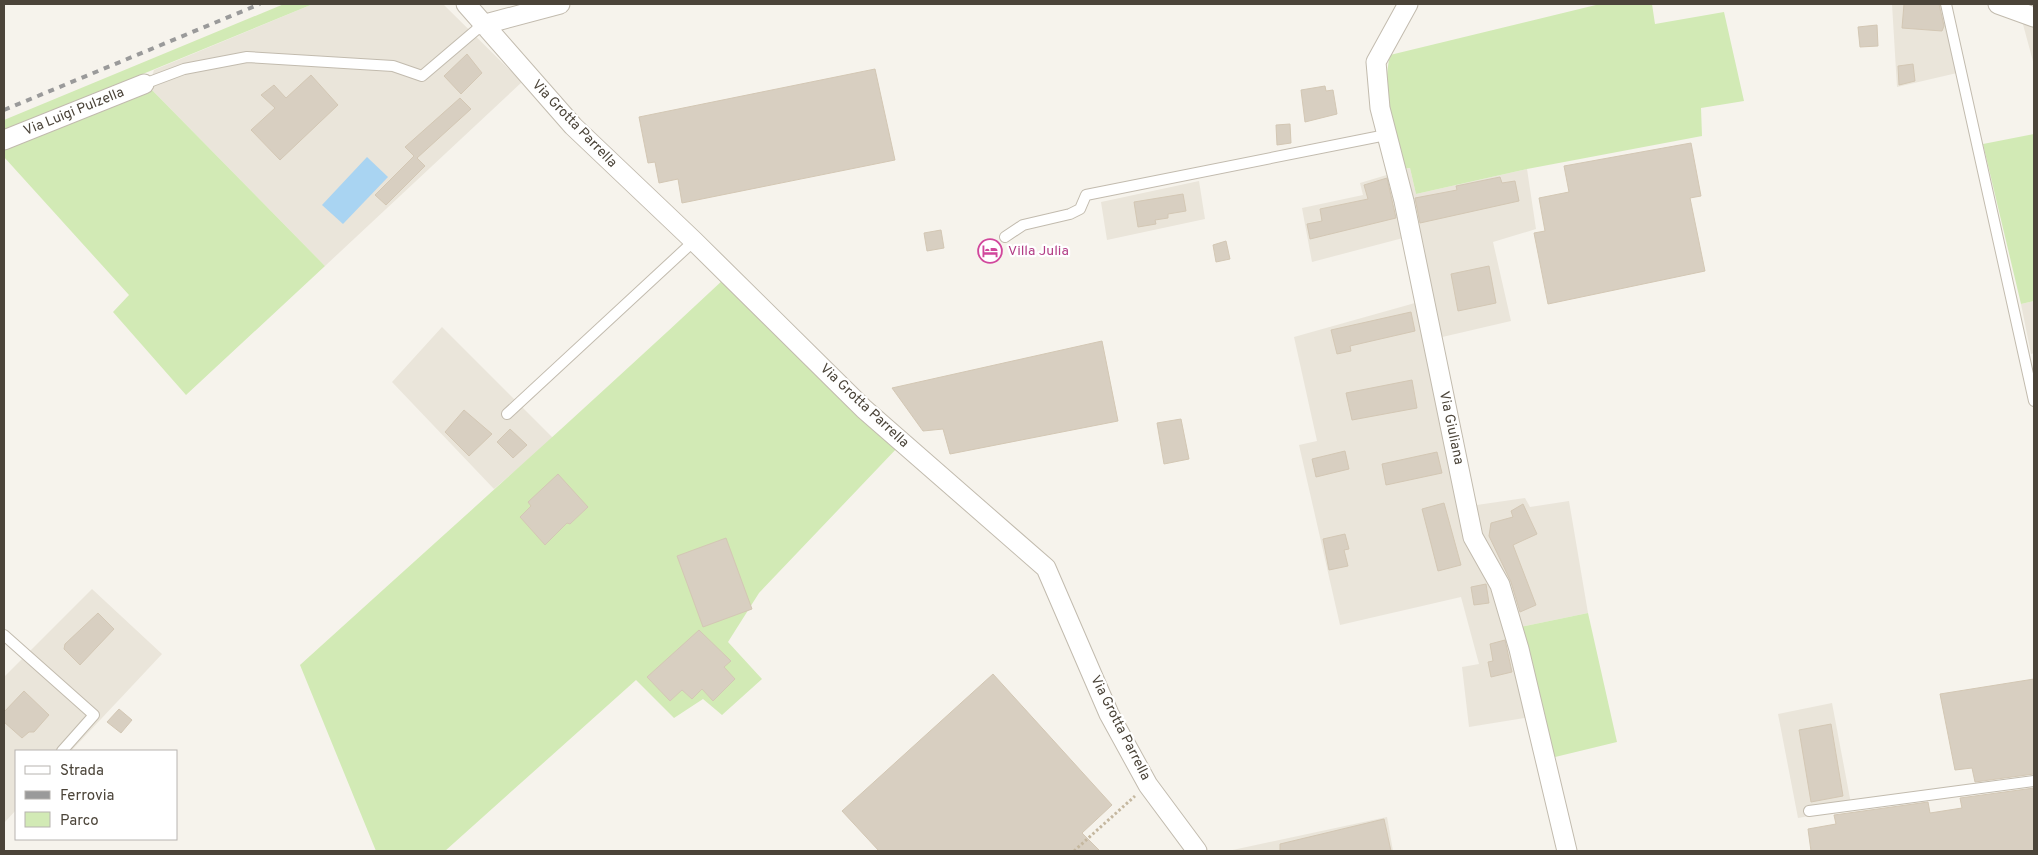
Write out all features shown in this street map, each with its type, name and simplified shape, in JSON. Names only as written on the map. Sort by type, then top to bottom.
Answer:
[{"type":"street","name":"Via Grotta Parrella","points":[[466,4],[482,25],[573,126],[694,241],[864,409],[1046,568],[1110,714],[1148,785],[1197,851]]},
{"type":"street","points":[[482,25],[560,4]]},
{"type":"street","name":"Via Giuliana","points":[[1408,4],[1376,62],[1380,108],[1404,201],[1474,537],[1482,549],[1503,594],[1519,649],[1567,851]]},
{"type":"street","points":[[1998,4],[2034,17]]},
{"type":"street","name":"Via Luigi Pulzella","points":[[4,140],[144,84]]},
{"type":"lane","points":[[1946,4],[2034,401]]},
{"type":"lane","points":[[144,84],[184,69],[246,57],[393,66],[422,76],[482,25]]},
{"type":"lane","points":[[1005,237],[1023,225],[1070,214],[1080,209],[1086,195],[1386,135]]},
{"type":"lane","points":[[506,414],[694,241]]},
{"type":"lane","points":[[4,635],[94,715],[63,750]]},
{"type":"lane","points":[[1808,811],[2034,781]]},
{"type":"path","points":[[1074,851],[1148,785]]},
{"type":"shaded area","points":[[313,4],[443,4],[522,82],[325,266],[149,87],[154,70]]},
{"type":"shaded area","points":[[1892,4],[1942,4],[1957,73],[1897,87]]},
{"type":"shaded area","points":[[2021,17],[2034,22],[2034,65]]},
{"type":"shaded area","points":[[1410,168],[1416,194],[1527,169],[1536,229],[1493,242],[1511,321],[1438,338],[1403,238],[1312,262],[1302,208],[1363,195],[1360,183]]},
{"type":"shaded area","points":[[1199,181],[1205,219],[1107,240],[1101,202]]},
{"type":"shaded area","points":[[2034,301],[2034,353],[2031,354],[2021,304]]},
{"type":"shaded area","points":[[1415,303],[1463,507],[1525,498],[1530,507],[1569,501],[1588,613],[1511,629],[1530,717],[1469,727],[1462,667],[1479,664],[1461,597],[1340,625],[1299,445],[1317,441],[1294,337]]},
{"type":"shaded area","points":[[442,327],[553,438],[494,489],[392,382]]},
{"type":"shaded area","points":[[92,589],[162,654],[72,750],[15,750],[15,811],[4,823],[4,677]]},
{"type":"shaded area","points":[[1832,703],[1852,809],[1798,818],[1778,714]]},
{"type":"shaded area","points":[[1387,817],[1393,851],[1228,851]]},
{"type":"green space","points":[[284,4],[313,4],[4,131],[4,120]]},
{"type":"green space","points":[[1600,4],[1652,4],[1655,24],[1724,12],[1744,101],[1701,108],[1702,136],[1527,169],[1416,194],[1410,168],[1404,169],[1390,113],[1387,84],[1390,55]]},
{"type":"green space","points":[[149,87],[325,266],[186,395],[113,312],[129,295],[4,157],[4,142]]},
{"type":"green space","points":[[2034,134],[2034,301],[2021,304],[1983,144]]},
{"type":"green space","points":[[724,279],[899,446],[759,593],[728,642],[762,679],[722,715],[703,699],[674,718],[636,680],[445,851],[376,851],[300,665]]},
{"type":"green space","points":[[1588,613],[1617,742],[1551,758],[1520,627]]},
{"type":"water","points":[[367,157],[388,177],[343,224],[322,205]]},
{"type":"building","points":[[1904,4],[1939,4],[1944,26],[1942,31],[1902,28]]},
{"type":"building","points":[[1877,25],[1878,46],[1860,47],[1858,27]]},
{"type":"building","points":[[467,54],[482,73],[461,94],[444,76]]},
{"type":"building","points":[[1913,64],[1915,81],[1899,85],[1898,66]]},
{"type":"building","points":[[875,69],[895,160],[682,203],[678,179],[659,183],[655,162],[648,163],[639,117]]},
{"type":"building","points":[[311,75],[338,105],[280,160],[251,130],[275,108],[261,95],[274,85],[286,98]]},
{"type":"building","points":[[1325,86],[1326,91],[1333,90],[1337,114],[1305,122],[1301,90]]},
{"type":"building","points":[[460,98],[471,109],[417,158],[425,166],[386,205],[375,195],[414,156],[405,147]]},
{"type":"building","points":[[1290,124],[1291,143],[1277,145],[1276,125]]},
{"type":"building","points":[[1691,143],[1701,196],[1690,198],[1705,271],[1548,304],[1534,233],[1545,231],[1539,198],[1569,192],[1564,166]]},
{"type":"building","points":[[1500,177],[1502,183],[1515,181],[1519,201],[1420,223],[1415,198],[1457,190],[1456,186]]},
{"type":"building","points":[[1387,178],[1396,218],[1310,239],[1307,224],[1322,221],[1320,209],[1368,199],[1364,185]]},
{"type":"building","points":[[1183,194],[1186,211],[1168,214],[1168,218],[1155,220],[1156,224],[1138,227],[1134,202]]},
{"type":"building","points":[[941,230],[944,248],[927,251],[924,233]]},
{"type":"building","points":[[1226,241],[1230,259],[1216,262],[1213,245]]},
{"type":"building","points":[[1489,266],[1496,303],[1458,311],[1451,274]]},
{"type":"building","points":[[1411,312],[1415,331],[1350,346],[1351,351],[1337,354],[1331,330]]},
{"type":"building","points":[[1102,341],[1118,421],[950,454],[943,429],[923,431],[892,388]]},
{"type":"building","points":[[1412,380],[1417,408],[1352,420],[1346,393]]},
{"type":"building","points":[[464,410],[492,434],[469,456],[445,432]]},
{"type":"building","points":[[1181,419],[1189,459],[1164,464],[1157,423]]},
{"type":"building","points":[[510,429],[527,445],[513,458],[497,442]]},
{"type":"building","points":[[1345,451],[1349,469],[1316,477],[1312,459]]},
{"type":"building","points":[[1437,452],[1442,473],[1386,485],[1382,464]]},
{"type":"building","points":[[558,474],[588,507],[570,524],[567,523],[545,545],[520,517],[531,506],[528,502]]},
{"type":"building","points":[[1444,503],[1461,565],[1438,571],[1422,509]]},
{"type":"building","points":[[1523,504],[1537,534],[1513,545],[1536,605],[1520,612],[1511,582],[1489,536],[1491,523],[1513,517],[1511,511]]},
{"type":"building","points":[[1345,534],[1349,549],[1344,550],[1348,566],[1329,570],[1323,539]]},
{"type":"building","points":[[726,538],[752,609],[703,627],[677,556]]},
{"type":"building","points":[[1486,584],[1489,603],[1474,605],[1471,587]]},
{"type":"building","points":[[98,613],[114,629],[80,665],[64,649],[65,644]]},
{"type":"building","points":[[699,630],[731,661],[724,667],[735,679],[713,701],[702,689],[692,699],[682,690],[670,701],[647,677]]},
{"type":"building","points":[[1505,640],[1512,672],[1491,677],[1488,662],[1493,661],[1490,644]]},
{"type":"building","points":[[993,674],[1112,805],[1082,833],[1100,851],[879,851],[842,811]]},
{"type":"building","points":[[2034,679],[2034,774],[1975,782],[1972,768],[1955,770],[1940,694]]},
{"type":"building","points":[[24,691],[49,715],[34,732],[29,732],[22,738],[4,722],[4,712]]},
{"type":"building","points":[[119,709],[132,720],[121,733],[107,722]]},
{"type":"building","points":[[1831,724],[1843,796],[1811,802],[1799,730]]},
{"type":"building","points":[[2034,788],[2034,851],[1811,851],[1808,829],[1836,824],[1834,815],[1928,802],[1930,813],[1962,808],[1960,798]]},
{"type":"building","points":[[1384,819],[1391,851],[1280,851],[1280,844]]},
{"type":"railway","points":[[4,110],[260,4]]},
{"type":"place","name":"Villa Julia","points":[[990,251]]}]
